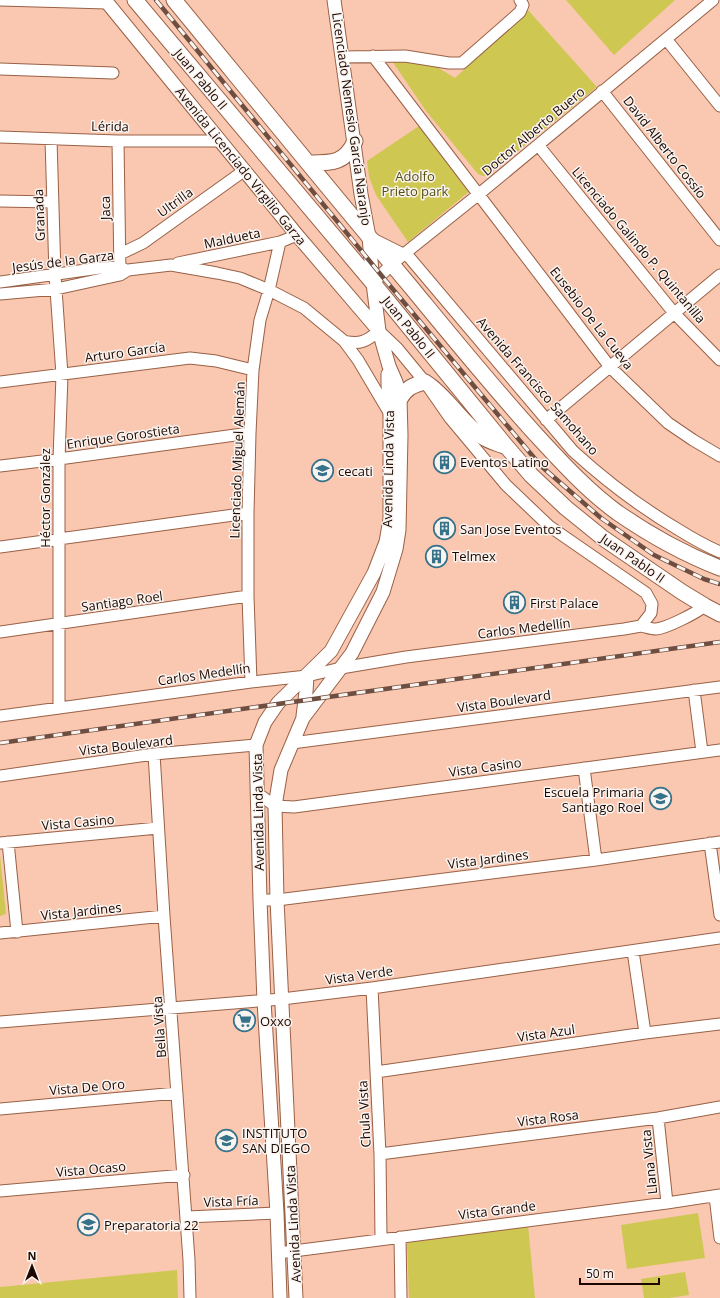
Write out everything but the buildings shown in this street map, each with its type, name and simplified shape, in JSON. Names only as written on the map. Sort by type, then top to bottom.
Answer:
[{"type":"main road","name":"Juan Pablo II","points":[[135,0],[373,283],[531,475],[566,508],[603,538],[705,606],[720,614]]},
{"type":"main road","name":"Juan Pablo II","points":[[174,0],[516,413],[583,483],[618,512],[661,541],[701,561],[720,568]]},
{"type":"main road","points":[[308,163],[327,163],[337,161],[350,151],[355,141]]},
{"type":"main road","points":[[400,399],[404,391],[415,384],[425,382],[435,388],[473,430],[483,437],[506,446]]},
{"type":"street","points":[[0,0],[106,1]]},
{"type":"street","name":"Licenciado Nemesio García Naranjo","points":[[334,0],[369,237],[373,283]]},
{"type":"street","name":"Doctor Alberto Buero","points":[[373,283],[392,264],[479,194],[712,0]]},
{"type":"street","name":"Avenida Licenciado Virgilio Garza","points":[[106,1],[219,141],[379,331]]},
{"type":"street","points":[[342,57],[406,56],[449,63],[462,63],[520,12],[522,3]]},
{"type":"street","points":[[666,39],[720,106]]},
{"type":"street","name":"Eusebio De La Cueva","points":[[373,56],[610,367],[668,423],[720,456]]},
{"type":"street","points":[[0,69],[113,73]]},
{"type":"street","name":"David Alberto Cossío","points":[[602,91],[720,240]]},
{"type":"street","name":"Lérida","points":[[0,137],[118,141],[219,141]]},
{"type":"street","name":"Granada","points":[[51,139],[56,289]]},
{"type":"street","name":"Jaca","points":[[118,141],[120,254],[123,271]]},
{"type":"street","name":"Licenciado Galindo P. Quintanilla","points":[[538,145],[674,313],[720,360]]},
{"type":"street","name":"Ultrilla","points":[[120,254],[143,243],[244,170]]},
{"type":"street","points":[[0,201],[52,202]]},
{"type":"street","name":"Maldueta","points":[[171,265],[280,242],[297,235]]},
{"type":"street","name":"Avenida Francisco Samohano","points":[[369,237],[409,257],[573,451],[624,494],[651,514],[720,552]]},
{"type":"street","name":"Licenciado Miguel Alemán","points":[[251,682],[248,596],[248,513],[250,432],[254,370],[260,320],[269,290],[280,242]]},
{"type":"street","name":"Jesús de la Garza","points":[[0,294],[56,289],[123,271],[171,265],[240,278],[269,290],[304,308],[344,341],[358,360],[390,414]]},
{"type":"street","name":"Jesús de la Garza","points":[[0,282],[100,268],[123,271]]},
{"type":"street","points":[[546,420],[720,275]]},
{"type":"street","name":"Avenida Linda Vista","points":[[296,1298],[277,900],[275,806],[281,770],[303,718],[352,653],[383,592],[396,550],[399,524],[401,435],[400,399],[379,331],[373,283]]},
{"type":"street","name":"Héctor González","points":[[56,289],[62,375],[59,459],[59,708]]},
{"type":"street","points":[[344,341],[359,343],[371,338],[379,331],[396,348],[425,382],[450,418],[506,485],[549,526],[646,593],[652,604],[651,613],[641,626]]},
{"type":"street","name":"Arturo García","points":[[0,382],[190,358],[216,361],[254,370]]},
{"type":"street","name":"Avenida Linda Vista","points":[[280,1298],[277,1213],[264,1001],[256,745],[265,722],[278,703],[331,651],[374,572],[386,542],[390,519],[389,366]]},
{"type":"street","name":"Enrique Gorostieta","points":[[0,466],[250,432]]},
{"type":"street","points":[[0,547],[248,513]]},
{"type":"street","name":"Santiago Roel","points":[[0,632],[248,596]]},
{"type":"street","name":"Carlos Medellín","points":[[0,716],[306,676],[341,668],[406,657],[582,635],[641,626],[659,629],[693,614],[705,606]]},
{"type":"street","points":[[303,718],[306,676]]},
{"type":"street","name":"Vista Boulevard","points":[[292,743],[720,687]]},
{"type":"street","points":[[694,690],[702,752]]},
{"type":"street","name":"Vista Boulevard","points":[[0,776],[154,754],[256,745]]},
{"type":"street","name":"Vista Casino","points":[[275,806],[294,807],[720,750]]},
{"type":"street","name":"Bella Vista","points":[[154,754],[164,916],[187,1217],[190,1298]]},
{"type":"street","points":[[584,768],[596,860]]},
{"type":"street","points":[[257,793],[275,806]]},
{"type":"street","name":"Vista Casino","points":[[4,842],[158,828]]},
{"type":"street","points":[[4,842],[17,932]]},
{"type":"street","points":[[715,843],[720,915]]},
{"type":"street","name":"Vista Jardines","points":[[260,900],[277,900],[596,860],[715,843]]},
{"type":"street","name":"Vista Jardines","points":[[0,933],[164,916]]},
{"type":"street","name":"Vista Verde","points":[[0,1022],[282,1000],[720,938]]},
{"type":"street","points":[[633,951],[645,1033]]},
{"type":"street","name":"Chula Vista","points":[[372,988],[380,1154],[381,1239]]},
{"type":"street","name":"Vista Azul","points":[[376,1072],[645,1033],[720,1024]]},
{"type":"street","name":"Vista De Oro","points":[[0,1108],[177,1093]]},
{"type":"street","name":"Vista Rosa","points":[[380,1154],[658,1118],[720,1107]]},
{"type":"street","name":"Llana Vista","points":[[658,1118],[667,1203]]},
{"type":"street","name":"Vista Ocaso","points":[[0,1191],[184,1176]]},
{"type":"street","points":[[718,1195],[720,1238]]},
{"type":"street","name":"Vista Grande","points":[[278,1252],[667,1203],[718,1195]]},
{"type":"street","name":"Vista Fría","points":[[187,1217],[277,1213]]},
{"type":"street","points":[[400,1237],[401,1298]]},
{"type":"green space","points":[[566,0],[675,0],[614,55]]},
{"type":"green space","points":[[528,10],[597,87],[487,176],[483,176],[478,174],[426,111],[392,61],[394,59],[437,67],[455,78]]},
{"type":"green space","name":"Adolfo Prieto park","points":[[419,126],[471,190],[408,242],[376,195],[369,177],[367,161]]},
{"type":"green space","points":[[0,855],[6,914],[0,916]]},
{"type":"green space","points":[[698,1213],[705,1258],[627,1269],[621,1225]]},
{"type":"green space","points":[[528,1225],[535,1298],[409,1298],[407,1243]]},
{"type":"green space","points":[[177,1270],[178,1298],[0,1298],[0,1287]]},
{"type":"green space","points":[[685,1272],[689,1295],[669,1298],[644,1298],[641,1279]]},
{"type":"railway","points":[[156,0],[386,281],[541,466],[601,518],[654,555],[704,579],[720,584]]},
{"type":"railway","points":[[0,743],[720,642]]},
{"type":"place","name":"Eventos Latino","points":[[445,462]]},
{"type":"place","name":"cecati","points":[[323,471]]},
{"type":"place","name":"San Jose Eventos","points":[[445,529]]},
{"type":"place","name":"Telmex","points":[[437,556]]},
{"type":"place","name":"First Palace","points":[[514,603]]},
{"type":"place","name":"Escuela Primaria Santiago Roel","points":[[660,799]]},
{"type":"place","name":"Oxxo","points":[[245,1021]]},
{"type":"place","name":"INSTITUTO SAN DIEGO","points":[[227,1140]]},
{"type":"place","name":"Preparatoria 22","points":[[88,1225]]}]
